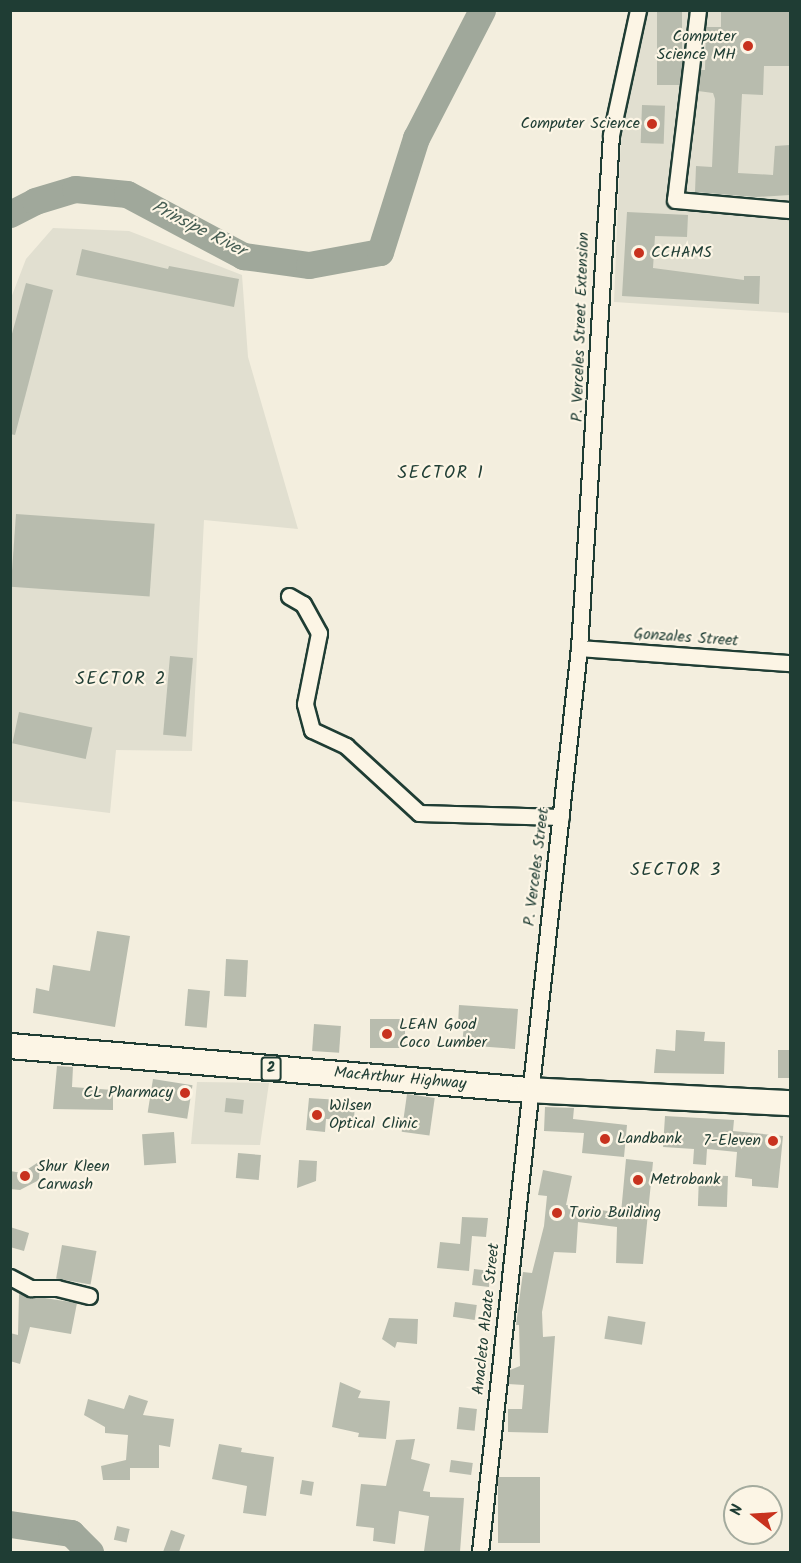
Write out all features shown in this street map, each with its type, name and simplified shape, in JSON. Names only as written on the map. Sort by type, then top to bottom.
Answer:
[{"type":"highway","name":"MacArthur Highway","points":[[10,1046],[529,1090],[790,1103]]},
{"type":"street","name":"P. Verceles Street Extension","points":[[579,648],[611,135],[638,10]]},
{"type":"street","points":[[698,10],[675,200],[790,210]]},
{"type":"street","points":[[289,596],[303,604],[319,633],[305,704],[312,730],[346,746],[419,813],[561,817]]},
{"type":"street","name":"Gonzales Street","points":[[579,648],[790,663]]},
{"type":"street","name":"P. Verceles Street","points":[[529,1090],[579,648]]},
{"type":"street","name":"Anacleto Alzate Street","points":[[480,1552],[529,1090]]},
{"type":"street","points":[[10,1277],[31,1288],[57,1288],[89,1296]]},
{"type":"shaded area","points":[[648,11],[790,11],[790,313],[614,302],[621,132]]},
{"type":"shaded area","points":[[53,228],[129,231],[242,275],[248,357],[298,529],[204,520],[192,751],[116,750],[110,813],[11,801],[11,298],[26,259]]},
{"type":"shaded area","points":[[197,1082],[269,1083],[260,1145],[191,1144]]},
{"type":"building","points":[[657,10],[682,10],[682,85],[657,85]]},
{"type":"building","points":[[721,10],[790,10],[790,66],[764,66],[763,95],[742,94],[738,173],[773,175],[775,146],[790,145],[790,195],[756,197],[695,192],[696,166],[712,167],[715,99],[713,93],[698,91],[701,70],[705,70],[706,27],[721,27]]},
{"type":"building","name":"Computer Science","points":[[642,105],[665,106],[664,144],[641,143]]},
{"type":"building","name":"CCHAMS","points":[[627,212],[688,215],[687,237],[655,236],[653,268],[744,280],[744,276],[760,276],[759,304],[622,296]]},
{"type":"building","points":[[82,249],[168,269],[169,266],[239,279],[234,307],[76,275]]},
{"type":"building","points":[[26,283],[53,290],[15,435],[10,434],[10,341]]},
{"type":"building","points":[[16,514],[155,524],[150,597],[11,587]]},
{"type":"building","points":[[170,656],[193,658],[186,737],[163,735]]},
{"type":"building","points":[[19,712],[92,728],[86,759],[12,743]]},
{"type":"building","points":[[97,931],[130,936],[115,1027],[33,1013],[36,988],[49,991],[53,965],[90,971]]},
{"type":"building","points":[[226,959],[248,960],[246,997],[224,996]]},
{"type":"building","points":[[188,989],[210,991],[207,1028],[185,1026]]},
{"type":"building","points":[[459,1005],[518,1009],[515,1049],[462,1045],[464,1025],[458,1025]]},
{"type":"building","name":"LEAN Good Coco Lumber","points":[[370,1019],[405,1019],[405,1048],[370,1048]]},
{"type":"building","points":[[314,1024],[341,1026],[339,1053],[312,1051]]},
{"type":"building","points":[[676,1030],[705,1032],[704,1041],[725,1042],[724,1074],[654,1073],[656,1049],[675,1051]]},
{"type":"building","points":[[778,1050],[790,1050],[790,1078],[778,1078]]},
{"type":"building","points":[[57,1066],[73,1067],[72,1087],[113,1090],[113,1110],[53,1109]]},
{"type":"building","points":[[153,1079],[193,1085],[187,1119],[148,1113]]},
{"type":"building","points":[[407,1094],[435,1098],[429,1136],[402,1132]]},
{"type":"building","points":[[226,1098],[244,1100],[242,1114],[225,1112]]},
{"type":"building","points":[[309,1098],[355,1101],[354,1120],[326,1119],[325,1132],[306,1130]]},
{"type":"building","name":"Landbank","points":[[545,1107],[574,1108],[573,1119],[627,1125],[624,1157],[582,1153],[584,1133],[544,1131]]},
{"type":"building","points":[[665,1116],[734,1120],[733,1131],[783,1136],[778,1188],[752,1186],[752,1179],[735,1177],[737,1152],[707,1149],[706,1165],[693,1164],[694,1149],[663,1147]]},
{"type":"building","points":[[174,1132],[176,1163],[144,1165],[142,1134]]},
{"type":"building","points":[[238,1153],[261,1155],[259,1180],[236,1178]]},
{"type":"building","points":[[626,1159],[653,1162],[643,1264],[616,1263],[617,1227],[578,1222],[576,1253],[554,1252],[542,1312],[543,1337],[555,1336],[548,1433],[508,1432],[508,1409],[522,1409],[524,1385],[508,1384],[510,1370],[520,1366],[519,1325],[516,1325],[523,1272],[532,1273],[544,1226],[547,1196],[538,1195],[543,1170],[572,1176],[566,1205],[621,1213]]},
{"type":"building","points":[[299,1160],[317,1161],[316,1181],[297,1188]]},
{"type":"building","name":"Shur Kleen Carwash","points":[[40,1161],[39,1180],[20,1190],[10,1189],[10,1171],[22,1173]]},
{"type":"building","points":[[699,1175],[728,1176],[727,1207],[698,1206]]},
{"type":"building","points":[[462,1217],[488,1218],[486,1237],[472,1236],[469,1271],[437,1268],[440,1242],[460,1244]]},
{"type":"building","points":[[10,1227],[29,1233],[24,1251],[10,1247]]},
{"type":"building","points":[[62,1245],[96,1251],[91,1285],[56,1278]]},
{"type":"building","points":[[474,1269],[491,1271],[489,1287],[472,1285]]},
{"type":"building","points":[[19,1294],[77,1303],[71,1334],[30,1327],[20,1364],[10,1361],[10,1333],[18,1335]]},
{"type":"building","points":[[455,1302],[477,1305],[475,1320],[453,1317]]},
{"type":"building","points":[[608,1316],[646,1322],[642,1345],[604,1339]]},
{"type":"building","points":[[389,1318],[418,1319],[417,1344],[397,1342],[395,1348],[382,1339]]},
{"type":"building","points":[[340,1382],[361,1391],[358,1398],[390,1401],[386,1439],[358,1437],[359,1433],[332,1427]]},
{"type":"building","points":[[129,1395],[148,1401],[143,1415],[174,1419],[170,1447],[159,1445],[159,1468],[130,1468],[130,1480],[103,1480],[101,1466],[126,1460],[128,1435],[105,1433],[105,1427],[84,1415],[88,1399],[124,1409]]},
{"type":"building","points":[[459,1407],[477,1409],[475,1431],[457,1429]]},
{"type":"building","points":[[415,1439],[411,1459],[430,1464],[423,1491],[430,1492],[430,1497],[464,1498],[460,1552],[424,1551],[429,1516],[399,1511],[395,1544],[373,1541],[374,1528],[356,1526],[361,1484],[386,1486],[396,1440]]},
{"type":"building","points":[[219,1444],[242,1448],[241,1452],[274,1457],[266,1516],[243,1513],[247,1486],[212,1479]]},
{"type":"building","points":[[451,1460],[473,1463],[471,1475],[449,1472]]},
{"type":"building","points":[[498,1477],[540,1477],[540,1543],[498,1543]]},
{"type":"building","points":[[302,1480],[314,1482],[312,1496],[300,1494]]},
{"type":"building","points":[[117,1526],[130,1529],[127,1543],[114,1540]]},
{"type":"building","points":[[171,1530],[185,1535],[179,1552],[163,1552]]},
{"type":"waterway","name":"Prinsipe River","points":[[10,214],[35,201],[75,189],[127,194],[243,256],[309,265],[380,252],[416,138],[482,10]]},
{"type":"waterway","name":"Prinsipe River","points":[[10,1524],[71,1533],[90,1552]]},
{"type":"place","name":"Computer Science MH","points":[[748,46]]},
{"type":"place","name":"Computer Science","points":[[652,124]]},
{"type":"place","name":"CCHAMS","points":[[639,253]]},
{"type":"place","name":"LEAN Good Coco Lumber","points":[[387,1034]]},
{"type":"place","name":"CL Pharmacy","points":[[185,1093]]},
{"type":"place","name":"Wilsen Optical Clinic","points":[[317,1115]]},
{"type":"place","name":"Landbank","points":[[605,1139]]},
{"type":"place","name":"7-Eleven","points":[[773,1141]]},
{"type":"place","name":"Shur Kleen Carwash","points":[[25,1176]]},
{"type":"place","name":"Metrobank","points":[[638,1180]]},
{"type":"place","name":"Torio Building","points":[[557,1213]]},
{"type":"district","name":"SECTOR 1","points":[[441,474]]},
{"type":"district","name":"SECTOR 2","points":[[121,680]]},
{"type":"district","name":"SECTOR 3","points":[[676,871]]}]
